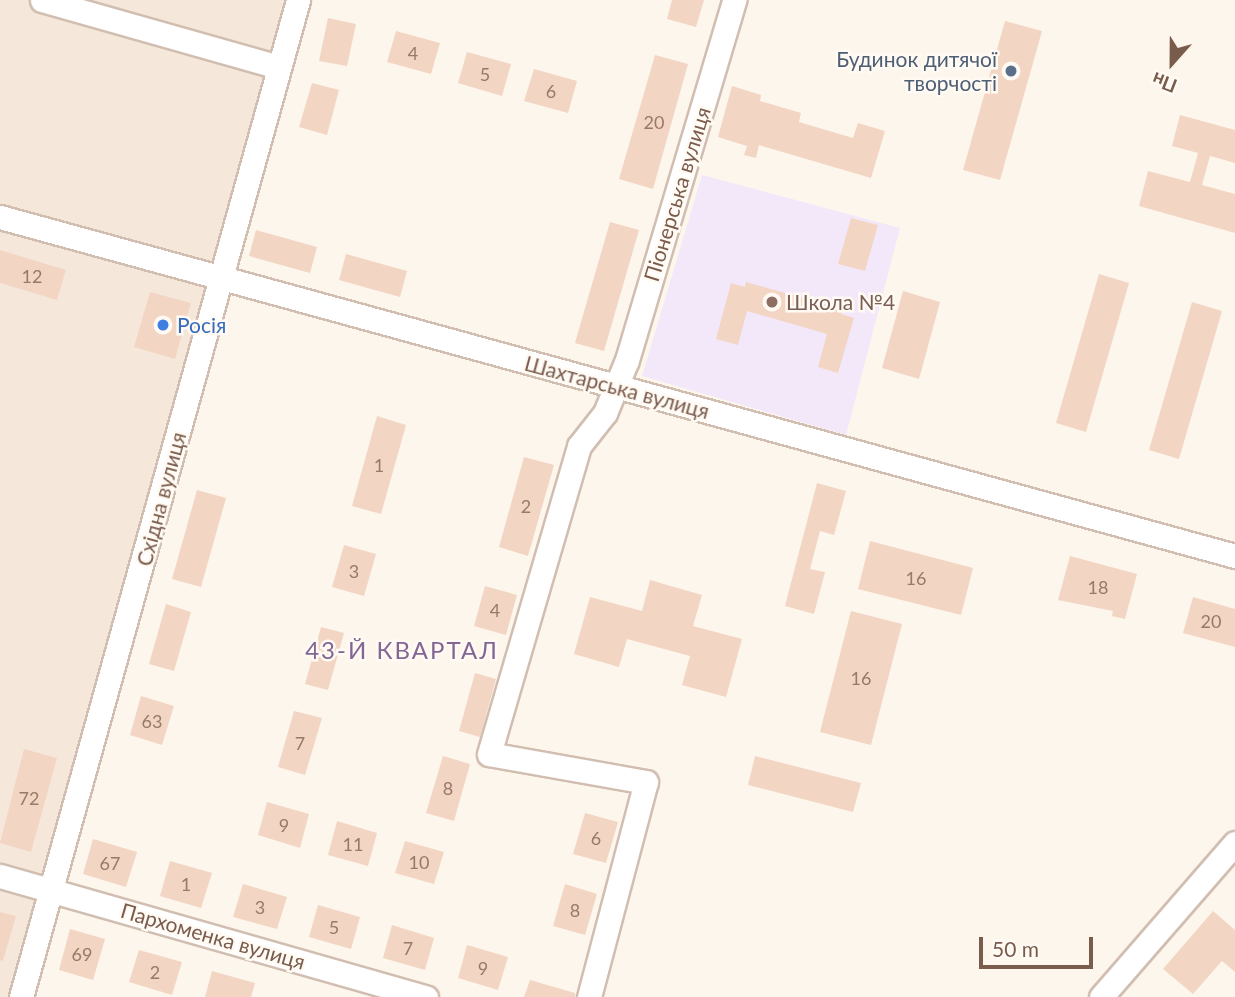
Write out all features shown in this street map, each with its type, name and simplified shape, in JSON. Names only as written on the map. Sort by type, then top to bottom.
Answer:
[{"type":"street","points":[[42,0],[279,67]]},
{"type":"street","name":"Східна вулиця","points":[[21,997],[54,891],[299,0]]},
{"type":"street","name":"Піонерська вулиця","points":[[589,997],[646,782],[489,754],[579,446],[605,413],[616,387],[734,0]]},
{"type":"street","name":"Шахтарська вулиця","points":[[0,217],[1235,556]]},
{"type":"street","points":[[1101,997],[1235,843]]},
{"type":"street","name":"Пархоменка вулиця","points":[[0,876],[426,997]]},
{"type":"shaded area","points":[[0,0],[291,0],[14,997],[0,997]]},
{"type":"shaded area","name":"Школа №4","points":[[702,175],[900,228],[846,435],[642,376]]},
{"type":"building","points":[[672,0],[704,0],[696,27],[667,19]]},
{"type":"building","points":[[328,18],[356,24],[347,66],[319,61]]},
{"type":"building","name":"Будинок дитячої творчості","points":[[1005,21],[1042,31],[1000,180],[963,170]]},
{"type":"building","points":[[396,31],[440,43],[431,74],[387,62]]},
{"type":"building","points":[[467,52],[511,64],[502,96],[458,83]]},
{"type":"building","points":[[655,55],[688,64],[653,189],[619,179]]},
{"type":"building","points":[[534,69],[577,81],[568,113],[524,101]]},
{"type":"building","points":[[312,83],[339,90],[327,135],[299,127]]},
{"type":"building","points":[[732,86],[761,95],[760,101],[801,113],[799,122],[853,138],[858,123],[885,131],[871,178],[759,145],[756,158],[744,155],[747,146],[718,137]]},
{"type":"building","points":[[1180,115],[1235,130],[1235,163],[1210,156],[1202,185],[1235,194],[1235,233],[1139,206],[1148,171],[1190,182],[1198,153],[1172,146]]},
{"type":"building","points":[[851,218],[878,225],[865,271],[838,264]]},
{"type":"building","points":[[610,222],[639,230],[604,351],[575,343]]},
{"type":"building","points":[[256,230],[317,247],[310,273],[249,256]]},
{"type":"building","points":[[0,250],[66,270],[57,300],[0,283]]},
{"type":"building","points":[[346,254],[407,271],[400,297],[339,280]]},
{"type":"building","points":[[1099,274],[1129,283],[1086,432],[1056,423]]},
{"type":"building","name":"Школа №4","points":[[746,282],[843,309],[841,314],[854,318],[838,373],[818,367],[827,334],[747,311],[738,345],[716,339],[731,283],[745,287]]},
{"type":"building","points":[[903,291],[940,302],[919,379],[882,368]]},
{"type":"building","name":"Росія","points":[[150,292],[191,303],[175,359],[134,347]]},
{"type":"building","points":[[1192,302],[1222,311],[1179,459],[1149,450]]},
{"type":"building","points":[[377,416],[406,425],[381,514],[352,506]]},
{"type":"building","points":[[524,457],[554,465],[528,556],[499,547]]},
{"type":"building","points":[[817,483],[846,491],[834,535],[820,531],[810,569],[825,572],[814,614],[785,606]]},
{"type":"building","points":[[197,490],[226,498],[201,587],[172,579]]},
{"type":"building","points":[[870,541],[973,568],[961,615],[858,589]]},
{"type":"building","points":[[344,545],[376,554],[364,596],[332,587]]},
{"type":"building","points":[[1070,556],[1137,574],[1125,619],[1112,616],[1113,611],[1058,600]]},
{"type":"building","points":[[650,580],[702,595],[693,626],[742,639],[726,697],[682,685],[690,656],[627,639],[619,667],[574,654],[590,597],[642,611]]},
{"type":"building","points":[[485,586],[517,595],[506,635],[474,626]]},
{"type":"building","points":[[1193,597],[1235,609],[1235,647],[1183,633]]},
{"type":"building","points":[[166,604],[191,612],[174,671],[149,664]]},
{"type":"building","points":[[851,611],[902,624],[871,745],[820,732]]},
{"type":"building","points":[[321,627],[344,633],[328,690],[305,684]]},
{"type":"building","points":[[475,673],[496,679],[480,737],[459,731]]},
{"type":"building","points":[[141,696],[174,706],[162,745],[130,735]]},
{"type":"building","points":[[294,711],[322,718],[305,775],[278,767]]},
{"type":"building","points":[[24,749],[57,758],[31,852],[0,843]]},
{"type":"building","points":[[443,756],[470,764],[454,821],[426,813]]},
{"type":"building","points":[[755,756],[861,783],[853,812],[748,785]]},
{"type":"building","points":[[267,802],[309,814],[300,848],[258,835]]},
{"type":"building","points":[[585,813],[618,822],[606,863],[573,854]]},
{"type":"building","points":[[337,821],[377,833],[368,866],[328,855]]},
{"type":"building","points":[[93,839],[137,852],[126,887],[83,874]]},
{"type":"building","points":[[405,841],[444,852],[434,884],[395,873]]},
{"type":"building","points":[[170,861],[212,873],[201,908],[160,896]]},
{"type":"building","points":[[243,884],[287,897],[277,929],[233,917]]},
{"type":"building","points":[[565,884],[597,894],[585,935],[553,926]]},
{"type":"building","points":[[318,905],[360,917],[351,949],[309,937]]},
{"type":"building","points":[[1213,911],[1235,930],[1235,972],[1222,961],[1193,994],[1163,969]]},
{"type":"building","points":[[0,912],[16,916],[3,961],[0,960]]},
{"type":"building","points":[[392,925],[434,938],[425,970],[383,958]]},
{"type":"building","points":[[70,929],[105,939],[93,980],[59,970]]},
{"type":"building","points":[[467,945],[508,957],[498,990],[458,978]]},
{"type":"building","points":[[139,950],[182,962],[172,995],[129,982]]},
{"type":"building","points":[[212,971],[255,983],[251,997],[205,997]]},
{"type":"building","points":[[530,980],[575,993],[575,997],[524,997]]},
{"type":"place","name":"Будинок дитячої творчості","points":[[1011,71]]},
{"type":"place","name":"Школа №4","points":[[772,302]]},
{"type":"place","name":"Росія","points":[[163,325]]},
{"type":"district","name":"43-Й КВАРТАЛ","points":[[402,650]]}]
